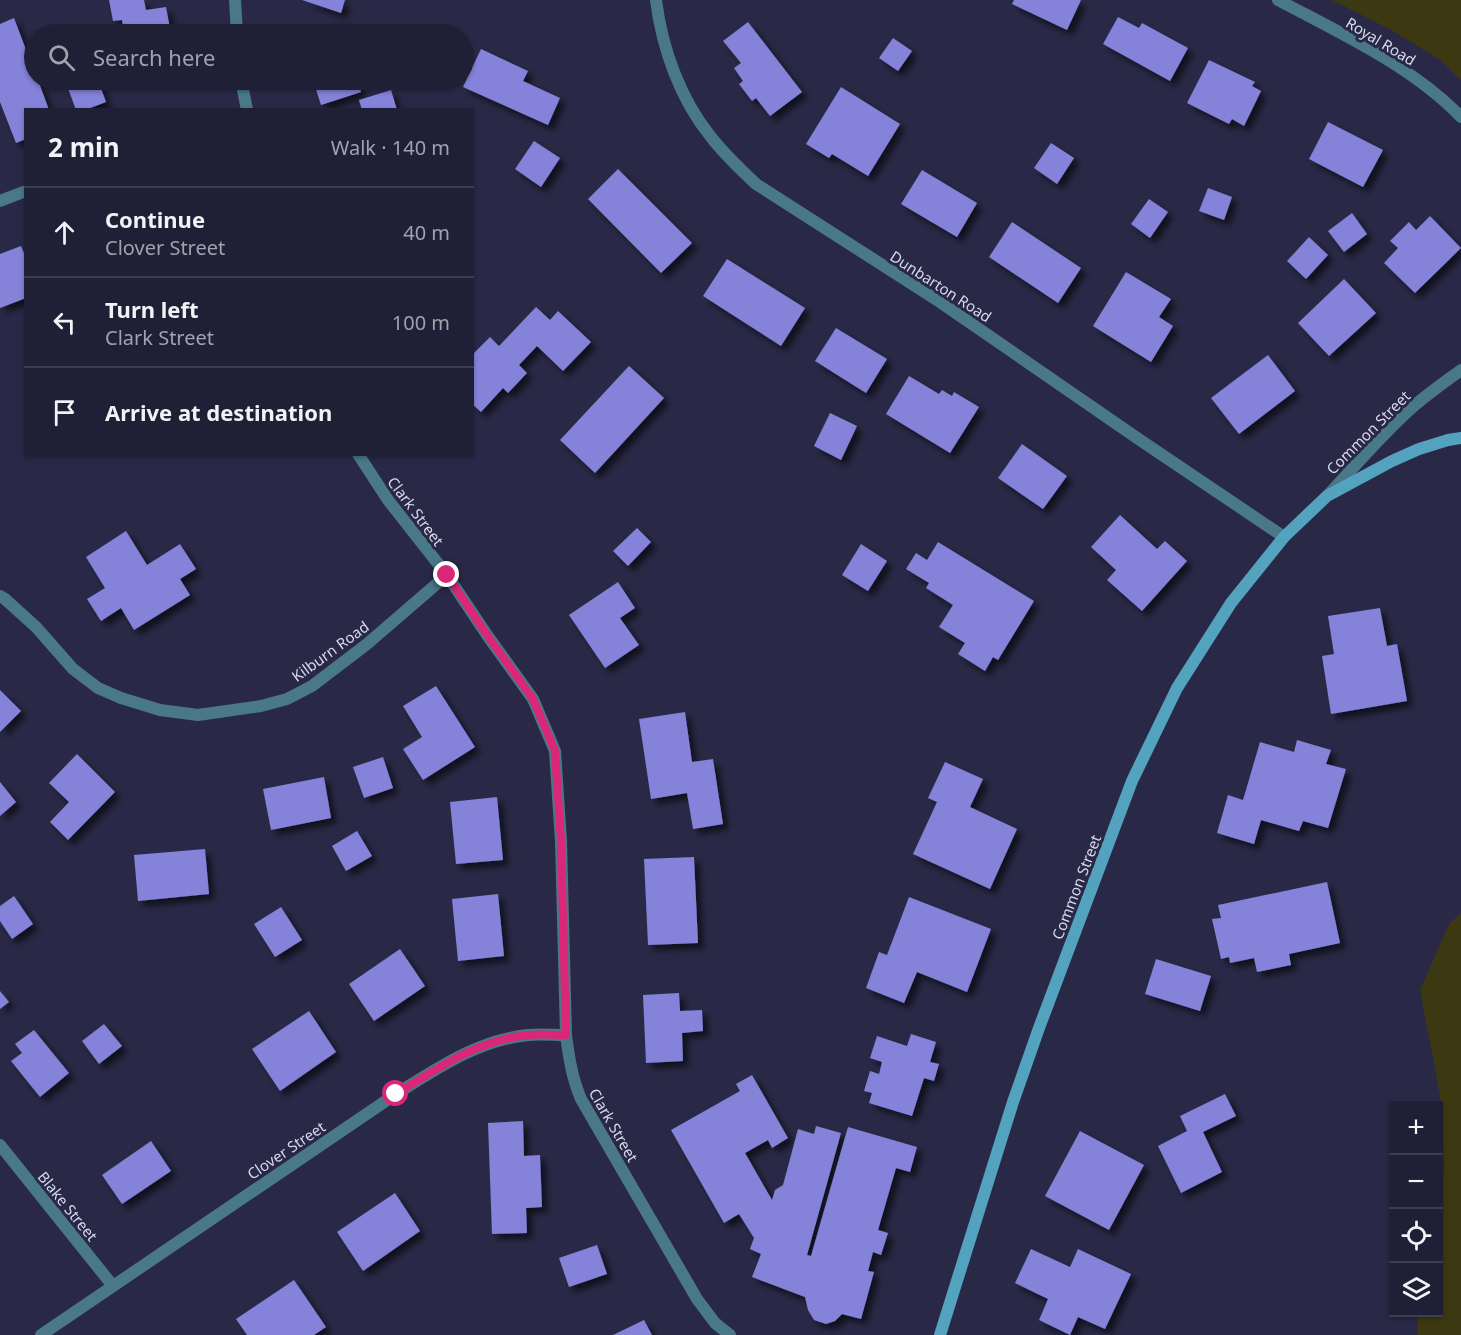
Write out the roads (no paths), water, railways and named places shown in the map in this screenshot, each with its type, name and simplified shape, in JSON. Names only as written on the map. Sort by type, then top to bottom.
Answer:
[{"type":"main road","name":"Common Street","points":[[940,1335],[1035,1038],[1132,781],[1177,688],[1231,603],[1284,537],[1328,496],[1419,449],[1461,438]]},
{"type":"street","points":[[235,0],[236,24]]},
{"type":"street","name":"Dunbarton Road","points":[[656,0],[666,50],[691,109],[710,136],[756,184],[940,302],[1284,537]]},
{"type":"street","name":"Royal Road","points":[[1278,0],[1378,54],[1431,90],[1461,117]]},
{"type":"street","points":[[243,90],[244,108]]},
{"type":"street","points":[[0,201],[24,192]]},
{"type":"street","name":"Common Street","points":[[1328,496],[1408,411],[1461,370]]},
{"type":"street","name":"Clark Street","points":[[359,456],[388,500],[447,575],[533,699],[555,751],[561,841],[566,1035],[569,1065],[581,1099],[697,1299],[715,1323],[730,1335]]},
{"type":"street","name":"Kilburn Road","points":[[0,596],[36,627],[73,669],[98,688],[160,710],[198,715],[261,706],[287,699],[312,686],[367,644],[447,575]]},
{"type":"street","name":"Clover Street","points":[[41,1335],[396,1094],[455,1057],[484,1044],[506,1039],[529,1035],[566,1035]]},
{"type":"street","name":"Blake Street","points":[[0,1145],[113,1286]]}]
